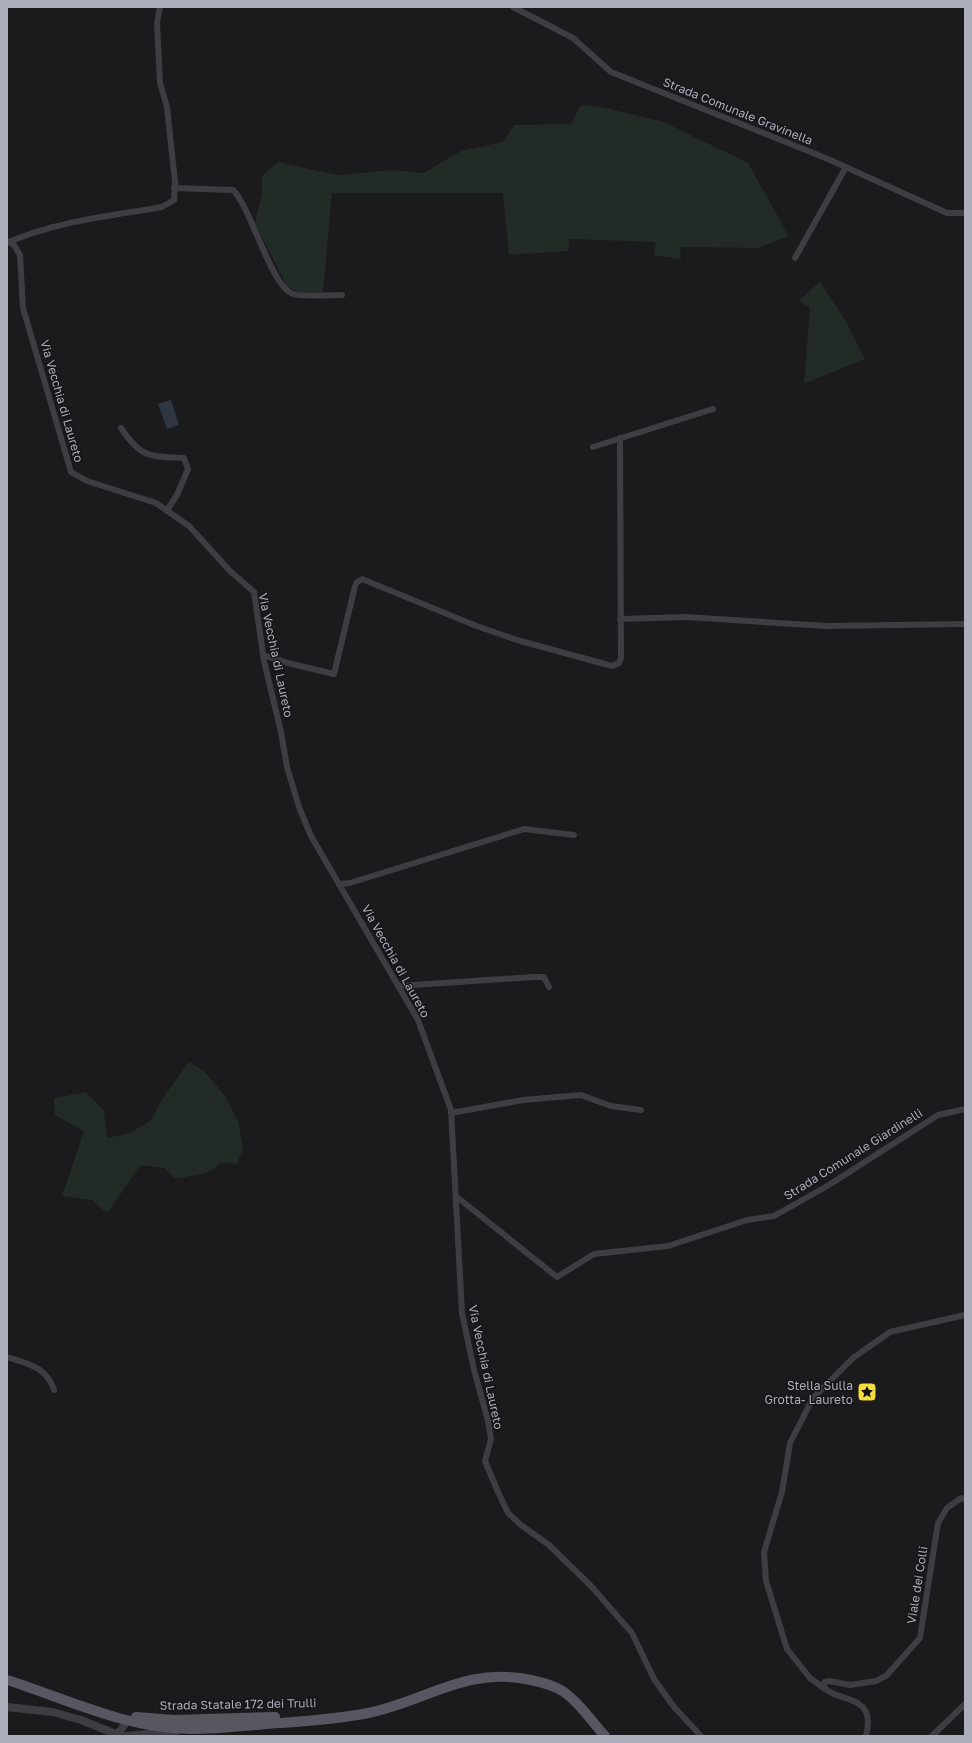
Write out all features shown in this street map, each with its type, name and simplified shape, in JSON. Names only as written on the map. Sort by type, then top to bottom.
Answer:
[{"type":"main road","name":"Strada Statale 172 dei Trulli","points":[[7,1680],[107,1715],[159,1727],[189,1729],[332,1719],[369,1713],[454,1683],[487,1677],[514,1676],[539,1681],[562,1691],[580,1705],[605,1736]]},
{"type":"main road","name":"Strada Statale 172 dei Trulli","points":[[128,1720],[138,1717],[174,1720],[350,1716]]},
{"type":"street","points":[[8,242],[21,236],[70,223],[162,207],[174,200],[167,107],[160,83],[157,23],[160,7]]},
{"type":"street","name":"Strada Comunale Gravinella","points":[[513,7],[573,38],[611,72],[846,167],[947,213],[965,213]]},
{"type":"street","points":[[795,258],[846,167]]},
{"type":"street","points":[[174,188],[233,190],[238,194],[254,232],[283,288],[293,294],[342,295]]},
{"type":"street","name":"Via Vecchia di Laureto","points":[[8,242],[17,249],[20,255],[23,308],[71,472],[87,481],[156,503],[167,510],[189,526],[230,571],[254,592],[263,655],[287,767],[299,807],[311,836],[418,1020],[451,1113],[457,1198],[458,1258],[462,1313],[491,1439],[485,1461],[508,1514],[560,1556],[592,1587],[632,1633],[654,1679],[674,1707],[701,1736]]},
{"type":"street","points":[[593,447],[713,409]]},
{"type":"street","points":[[121,428],[132,446],[148,456],[184,458],[188,469],[177,495],[167,510]]},
{"type":"street","points":[[263,655],[288,663],[334,674],[355,586],[357,582],[362,579],[474,625],[517,640],[612,666],[619,663],[621,658],[620,438]]},
{"type":"street","points":[[620,619],[686,617],[826,626],[965,624]]},
{"type":"street","points":[[339,884],[350,883],[524,829],[574,835]]},
{"type":"street","points":[[398,986],[544,977],[549,987]]},
{"type":"street","points":[[451,1113],[523,1100],[581,1095],[611,1106],[641,1110]]},
{"type":"street","name":"Strada Comunale Giardinelli","points":[[457,1198],[557,1277],[594,1254],[668,1246],[747,1220],[774,1216],[829,1185],[938,1115],[965,1109]]},
{"type":"street","points":[[866,1736],[869,1726],[868,1717],[863,1708],[850,1698],[825,1689],[810,1678],[786,1649],[766,1581],[764,1552],[782,1492],[790,1443],[813,1398],[853,1358],[890,1332],[965,1315]]},
{"type":"street","points":[[7,1357],[34,1367],[46,1374],[51,1379],[54,1390]]},
{"type":"street","name":"Viale dei Colli","points":[[825,1689],[823,1685],[824,1682],[829,1681],[845,1684],[860,1684],[876,1681],[886,1676],[920,1638],[938,1523],[947,1508],[961,1498],[965,1499]]},
{"type":"street","points":[[932,1736],[965,1704]]},
{"type":"street","points":[[7,1707],[52,1712],[74,1718],[117,1736],[121,1736]]},
{"type":"street","points":[[117,1736],[128,1720]]},
{"type":"street","points":[[130,1735],[138,1731],[139,1723]]},
{"type":"street","points":[[130,1735],[173,1732],[189,1729]]},
{"type":"shaded area","points":[[581,105],[601,107],[664,122],[748,163],[789,236],[758,248],[680,247],[681,259],[654,255],[656,242],[569,239],[568,251],[509,255],[503,193],[332,193],[323,292],[296,292],[287,286],[255,224],[262,192],[262,176],[278,162],[338,175],[393,170],[424,173],[461,151],[503,142],[514,125],[571,124]]},
{"type":"shaded area","points":[[820,282],[846,321],[865,359],[804,384],[810,308],[799,300]]},
{"type":"shaded area","points":[[171,400],[179,425],[167,429],[158,404]]},
{"type":"shaded area","points":[[189,1062],[204,1071],[226,1097],[238,1121],[243,1149],[237,1164],[221,1163],[207,1173],[176,1179],[164,1168],[141,1165],[107,1213],[92,1200],[62,1196],[84,1131],[55,1115],[54,1098],[86,1092],[104,1111],[107,1138],[130,1133],[151,1120],[164,1096]]},
{"type":"place","name":"Stella Sulla Grotta- Laureto","points":[[867,1392]]}]
